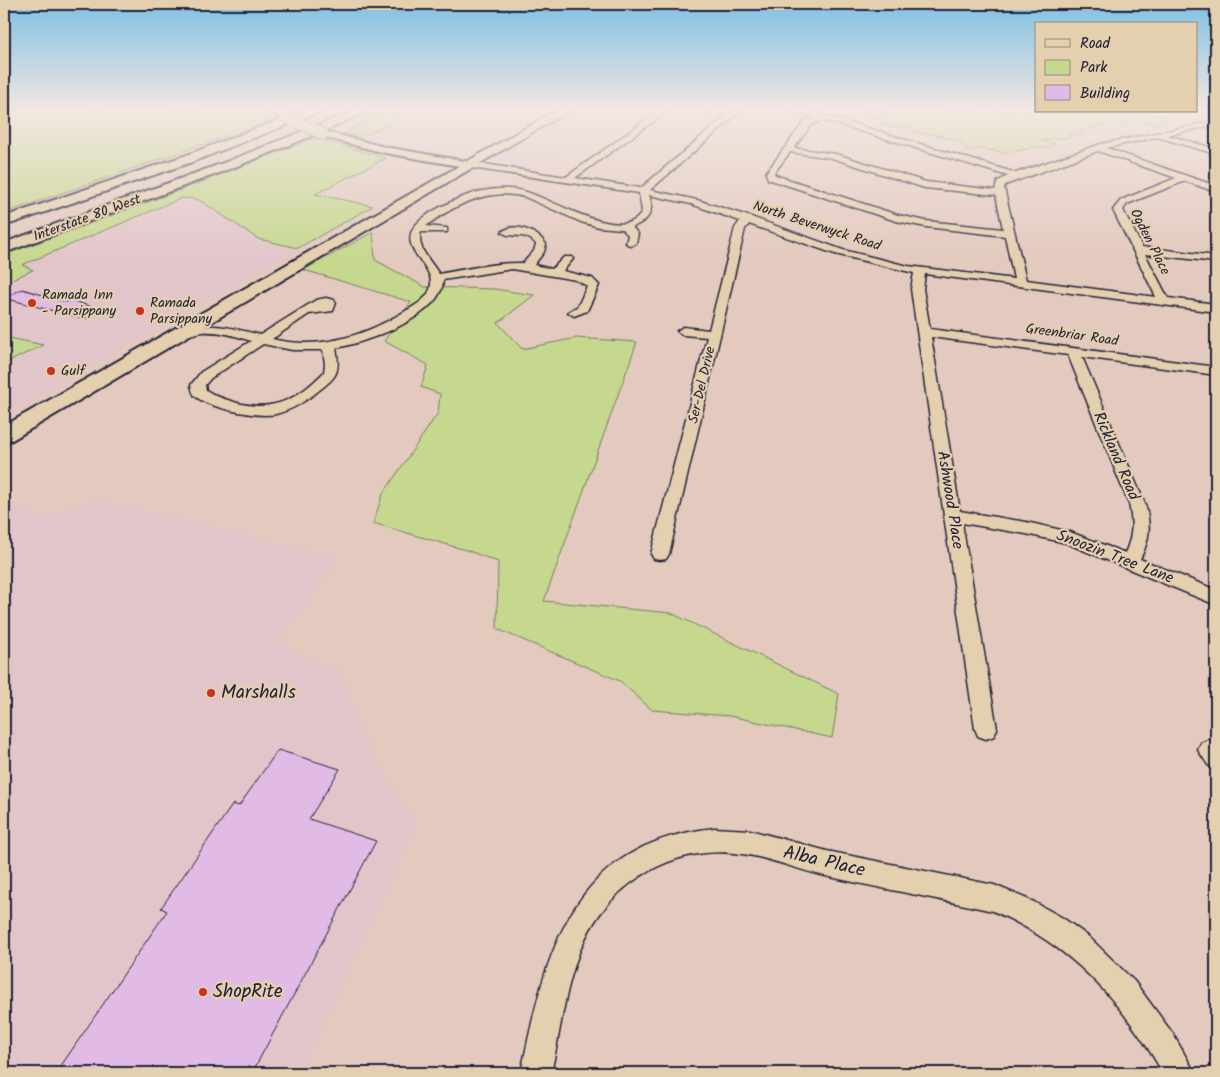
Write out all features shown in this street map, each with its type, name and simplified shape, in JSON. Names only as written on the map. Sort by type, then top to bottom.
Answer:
[{"type":"highway","points":[[4,222],[185,160]]},
{"type":"highway","points":[[4,231],[202,160]]},
{"type":"highway","points":[[4,239],[223,160]]},
{"type":"highway","name":"Interstate 80 West","points":[[4,248],[241,160]]},
{"type":"highway","points":[[4,434],[227,306],[471,160]]},
{"type":"highway","points":[[4,422],[472,160]]},
{"type":"main road","points":[[442,160],[465,164]]},
{"type":"street","points":[[568,179],[594,160]]},
{"type":"street","points":[[179,333],[200,327],[222,328],[289,346],[309,348],[329,347],[370,336],[425,304],[434,294],[438,284],[414,243],[414,233],[448,207],[476,194],[500,191],[531,196],[592,222],[610,226],[634,224],[644,218],[648,211],[643,191],[679,160]]},
{"type":"street","points":[[779,160],[770,172],[773,178],[896,218],[1010,233]]},
{"type":"street","points":[[847,160],[925,185],[1000,193]]},
{"type":"street","points":[[964,160],[1016,176]]},
{"type":"street","points":[[1021,284],[999,188],[1001,183],[1016,176],[1062,160]]},
{"type":"street","points":[[1133,160],[1216,189]]},
{"type":"street","name":"North Beverwyck Road","points":[[465,164],[643,191],[712,206],[840,252],[920,271],[1216,308]]},
{"type":"street","name":"Ogden Place","points":[[1162,300],[1119,214],[1120,206],[1124,202],[1148,191],[1185,178]]},
{"type":"street","points":[[647,203],[666,196]]},
{"type":"street","points":[[448,207],[462,210]]},
{"type":"street","name":"Ser-Del Drive","points":[[660,554],[740,228],[748,220]]},
{"type":"street","points":[[603,238],[610,226]]},
{"type":"street","points":[[624,226],[633,234],[631,243]]},
{"type":"street","points":[[417,229],[443,230]]},
{"type":"street","points":[[507,232],[520,231],[532,234],[541,244],[539,252],[526,266]]},
{"type":"street","points":[[1138,250],[1216,259]]},
{"type":"street","points":[[555,272],[568,259]]},
{"type":"street","points":[[436,278],[488,269],[526,266],[578,277],[588,280],[593,285],[583,308],[574,312]]},
{"type":"street","name":"Ashwood Place","points":[[920,271],[917,288],[986,729]]},
{"type":"street","points":[[222,328],[216,324],[215,319],[227,306]]},
{"type":"street","points":[[306,311],[206,375],[198,385],[199,392],[209,399],[253,412],[267,412],[281,408],[299,400],[328,376],[332,369],[329,347]]},
{"type":"street","points":[[683,331],[714,334]]},
{"type":"street","name":"Greenbriar Road","points":[[924,332],[1216,371]]},
{"type":"street","name":"Rickland Road","points":[[1073,352],[1142,519],[1139,544],[1130,561]]},
{"type":"street","name":"Snoozin Tree Lane","points":[[953,516],[1052,533],[1091,545],[1216,598]]},
{"type":"street","name":"Alba Place","points":[[536,1073],[565,957],[575,931],[596,898],[626,870],[654,853],[674,846],[700,841],[724,840],[742,842],[824,863],[994,898],[1020,908],[1046,922],[1072,940],[1121,987],[1151,1025],[1180,1073]]},
{"type":"shaded area","points":[[486,160],[547,160],[532,170],[486,163]]},
{"type":"shaded area","points":[[182,198],[197,199],[258,239],[298,248],[4,416],[4,364],[42,346],[4,337],[4,283],[33,271],[22,266]]},
{"type":"shaded area","points":[[4,498],[40,518],[94,499],[339,558],[280,641],[303,657],[340,668],[363,737],[417,827],[299,1073],[4,1073]]},
{"type":"green space","points":[[4,160],[157,160],[4,213]]},
{"type":"green space","points":[[257,160],[382,160],[315,194],[373,206],[298,248],[258,239],[197,199],[182,198],[22,265],[33,270],[4,283],[4,255]]},
{"type":"green space","points":[[373,232],[375,260],[425,287],[494,289],[534,295],[498,323],[522,349],[576,338],[637,342],[544,601],[671,613],[839,694],[832,738],[730,716],[652,710],[620,681],[497,629],[498,562],[469,551],[373,523],[383,494],[438,413],[440,394],[421,387],[428,365],[384,341],[411,302],[304,270]]},
{"type":"green space","points":[[5,337],[43,345],[4,364]]},
{"type":"building","name":"Ramada Inn - Parsippany","points":[[22,289],[67,302],[70,300],[102,310],[84,319],[4,298]]},
{"type":"building","name":"ShopRite","points":[[278,750],[340,769],[309,819],[376,841],[252,1073],[56,1073],[167,911],[161,908],[233,804],[239,806]]},
{"type":"place","name":"Ramada Inn - Parsippany","points":[[32,303]]},
{"type":"place","name":"Ramada Parsippany","points":[[140,311]]},
{"type":"place","name":"Gulf","points":[[51,371]]},
{"type":"place","name":"Marshalls","points":[[211,693]]},
{"type":"place","name":"ShopRite","points":[[203,992]]}]
